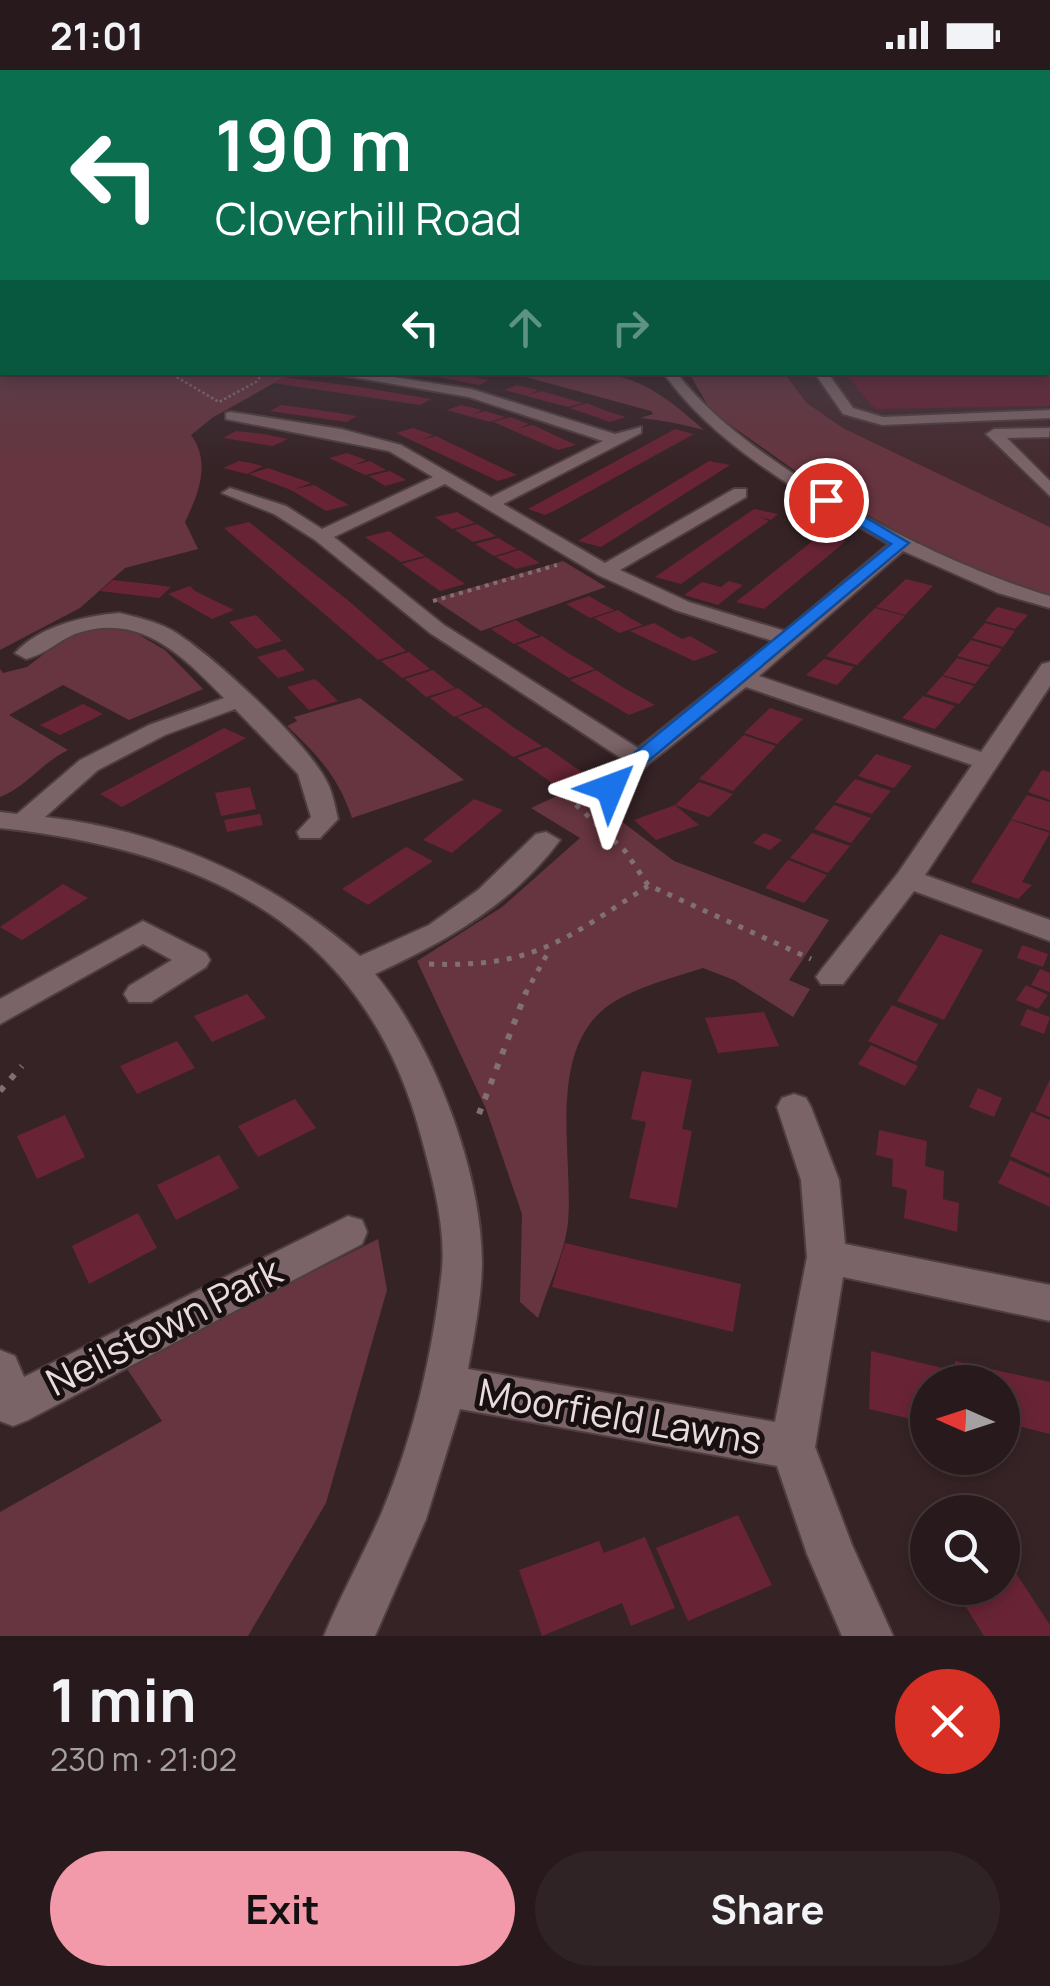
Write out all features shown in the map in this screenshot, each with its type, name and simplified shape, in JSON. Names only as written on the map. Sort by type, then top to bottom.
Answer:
[{"type":"street","points":[[349,375],[471,393],[617,440]]},
{"type":"street","points":[[671,375],[693,405],[798,483],[901,543],[1005,589],[1050,602]]},
{"type":"street","points":[[822,375],[848,410],[861,418],[900,421],[1050,414]]},
{"type":"street","points":[[888,408],[900,421]]},
{"type":"street","points":[[231,416],[341,434],[395,448],[605,571],[682,606],[789,639]]},
{"type":"street","points":[[492,503],[636,430]]},
{"type":"street","points":[[1050,432],[994,434],[1050,492]]},
{"type":"street","points":[[321,536],[446,477]]},
{"type":"street","points":[[230,493],[280,510],[321,536],[437,629],[639,759]]},
{"type":"street","points":[[605,571],[740,493]]},
{"type":"street","points":[[610,788],[639,759],[743,678],[901,543]]},
{"type":"street","points":[[26,653],[49,637],[81,624],[133,620],[158,627],[190,649],[314,779],[325,819],[310,832]]},
{"type":"street","points":[[822,968],[908,879],[1050,669]]},
{"type":"street","points":[[743,678],[989,764]]},
{"type":"street","points":[[12,821],[89,766],[157,730],[239,700]]},
{"type":"street","points":[[12,821],[91,831],[162,850],[260,898],[306,927],[356,970],[384,1006],[429,1096],[462,1258],[448,1386],[398,1538],[349,1636]]},
{"type":"street","points":[[356,970],[440,932],[488,896],[546,840]]},
{"type":"street","points":[[908,879],[1050,931]]},
{"type":"street","points":[[0,1013],[143,931],[196,960],[140,994]]},
{"type":"street","name":"Moorfield Lawns","points":[[794,1107],[820,1180],[827,1257],[793,1448],[831,1554],[868,1636]]},
{"type":"street","name":"Neilstown Park","points":[[0,1370],[13,1405],[348,1232]]},
{"type":"street","points":[[827,1257],[1050,1303]]},
{"type":"street","name":"Moorfield Lawns","points":[[448,1386],[793,1448]]},
{"type":"path","points":[[173,375],[219,402],[262,375]]},
{"type":"path","points":[[428,603],[568,562],[558,557]]},
{"type":"path","points":[[601,829],[602,810],[610,804],[582,785],[573,792],[573,802],[601,829],[625,851],[648,885],[822,968]]},
{"type":"path","points":[[412,968],[431,964],[482,966],[550,948],[648,885]]},
{"type":"path","points":[[480,1114],[514,1014],[550,948]]},
{"type":"path","points":[[0,1091],[22,1066]]},
{"type":"shaded area","points":[[0,375],[288,375],[212,418],[191,435],[202,467],[185,522],[198,549],[125,568],[80,608],[0,650]]},
{"type":"shaded area","points":[[518,375],[616,376],[656,392],[704,430],[640,418],[653,414]]},
{"type":"shaded area","points":[[690,375],[786,375],[807,403],[843,428],[1050,527],[1050,597],[1010,585],[910,539],[812,483],[711,411]]},
{"type":"shaded area","points":[[786,375],[1049,375],[1050,527],[843,428],[807,403]]},
{"type":"shaded area","points":[[563,561],[606,587],[481,631],[433,599]]},
{"type":"shaded area","points":[[127,628],[165,650],[203,689],[129,720],[63,685],[9,715],[68,750],[0,797],[0,669],[3,673],[27,667],[50,649],[49,645],[79,629]]},
{"type":"shaded area","points":[[360,698],[464,780],[352,818],[326,768],[287,726],[297,721],[294,717]]},
{"type":"shaded area","points":[[576,787],[674,861],[829,920],[789,980],[810,989],[793,1017],[734,980],[703,968],[627,995],[594,1019],[579,1043],[571,1071],[567,1101],[568,1222],[560,1258],[538,1318],[520,1302],[522,1214],[486,1109],[417,961],[502,907],[580,838],[531,808]]},
{"type":"shaded area","points":[[378,1239],[387,1290],[326,1503],[248,1636],[0,1636],[0,1512],[162,1421],[125,1366]]},
{"type":"building","points":[[429,375],[489,380],[479,385]]},
{"type":"building","points":[[846,375],[1050,375],[1050,406],[875,409]]},
{"type":"building","points":[[284,377],[431,399],[420,405],[273,383]]},
{"type":"building","points":[[517,385],[538,390],[529,395],[541,391],[583,403],[568,407],[504,390]]},
{"type":"building","points":[[587,403],[626,417],[610,422],[570,408]]},
{"type":"building","points":[[281,405],[357,416],[346,422],[270,411]]},
{"type":"building","points":[[461,405],[482,410],[472,415],[485,411],[505,417],[490,422],[447,410]]},
{"type":"building","points":[[510,417],[529,424],[519,428],[533,425],[576,445],[558,450],[493,422]]},
{"type":"building","points":[[413,428],[433,435],[421,440],[436,436],[517,475],[498,481],[396,433]]},
{"type":"building","points":[[675,429],[694,434],[554,511],[545,515],[528,509]]},
{"type":"building","points":[[236,431],[288,439],[273,446],[223,438]]},
{"type":"building","points":[[347,453],[366,460],[353,465],[370,461],[386,470],[365,475],[329,458]]},
{"type":"building","points":[[239,461],[263,466],[247,474],[223,468]]},
{"type":"building","points":[[709,461],[730,465],[601,547],[578,541]]},
{"type":"building","points":[[268,468],[311,483],[295,489],[314,485],[349,505],[326,511],[291,490],[249,474]]},
{"type":"building","points":[[390,471],[406,480],[385,486],[369,476]]},
{"type":"building","points":[[754,509],[778,514],[771,520],[760,517],[769,521],[681,584],[655,577]]},
{"type":"building","points":[[457,512],[475,523],[452,529],[435,517]]},
{"type":"building","points":[[249,522],[406,651],[378,660],[224,528]]},
{"type":"building","points":[[477,524],[496,536],[473,542],[455,530]]},
{"type":"building","points":[[389,531],[425,556],[401,562],[365,537]]},
{"type":"building","points":[[820,535],[846,541],[764,609],[736,602]]},
{"type":"building","points":[[498,538],[517,549],[494,556],[475,544]]},
{"type":"building","points":[[519,550],[540,563],[516,569],[496,557]]},
{"type":"building","points":[[426,557],[465,584],[440,591],[402,564]]},
{"type":"building","points":[[906,579],[933,586],[905,615],[876,607]]},
{"type":"building","points":[[113,580],[171,587],[159,598],[100,591]]},
{"type":"building","points":[[729,581],[743,585],[718,605],[684,595],[702,582],[721,587]]},
{"type":"building","points":[[190,586],[234,610],[212,619],[168,594]]},
{"type":"building","points":[[589,596],[614,610],[590,618],[566,604]]},
{"type":"building","points":[[997,607],[1028,615],[1015,629],[985,621]]},
{"type":"building","points":[[875,608],[905,616],[857,665],[826,656]]},
{"type":"building","points":[[618,610],[643,625],[619,633],[594,618]]},
{"type":"building","points":[[256,615],[282,641],[256,649],[229,622]]},
{"type":"building","points":[[516,620],[539,635],[514,644],[491,629]]},
{"type":"building","points":[[654,623],[682,639],[690,636],[718,652],[694,661],[630,631]]},
{"type":"building","points":[[985,623],[1015,631],[1003,647],[972,638]]},
{"type":"building","points":[[542,636],[595,669],[569,678],[517,645]]},
{"type":"building","points":[[971,640],[1002,649],[989,665],[957,656]]},
{"type":"building","points":[[285,649],[305,670],[278,678],[257,657]]},
{"type":"building","points":[[409,652],[430,669],[402,678],[381,661]]},
{"type":"building","points":[[957,658],[989,667],[975,684],[943,675]]},
{"type":"building","points":[[824,659],[854,667],[837,685],[806,675]]},
{"type":"building","points":[[433,670],[455,688],[426,697],[405,679]]},
{"type":"building","points":[[596,670],[655,705],[629,715],[570,680]]},
{"type":"building","points":[[942,676],[974,686],[959,704],[926,694]]},
{"type":"building","points":[[315,679],[338,701],[309,710],[287,687]]},
{"type":"building","points":[[458,688],[483,706],[454,717],[430,698]]},
{"type":"building","points":[[923,696],[955,706],[935,729],[902,718]]},
{"type":"building","points":[[83,704],[103,714],[60,735],[40,725]]},
{"type":"building","points":[[486,707],[542,746],[513,757],[457,717]]},
{"type":"building","points":[[770,708],[803,719],[777,744],[744,733]]},
{"type":"building","points":[[224,728],[246,738],[122,807],[100,794]]},
{"type":"building","points":[[744,735],[776,746],[733,791],[699,779]]},
{"type":"building","points":[[546,747],[592,778],[563,791],[517,758]]},
{"type":"building","points":[[876,754],[912,766],[894,788],[858,776]]},
{"type":"building","points":[[1042,770],[1050,772],[1050,800],[1028,792]]},
{"type":"building","points":[[855,779],[891,791],[872,814],[835,802]]},
{"type":"building","points":[[699,782],[733,794],[709,817],[675,805]]},
{"type":"building","points":[[250,787],[256,809],[221,816],[215,793]]},
{"type":"building","points":[[1027,795],[1050,802],[1050,831],[1011,819]]},
{"type":"building","points":[[474,799],[503,810],[452,853],[423,840]]},
{"type":"building","points":[[675,805],[699,825],[656,840],[634,820]]},
{"type":"building","points":[[834,805],[871,818],[851,843],[814,829]]},
{"type":"building","points":[[260,814],[263,825],[227,832],[224,820]]},
{"type":"building","points":[[1011,820],[1050,833],[1022,882],[1032,885],[1018,899],[971,882]]},
{"type":"building","points":[[764,833],[782,840],[770,850],[753,843]]},
{"type":"building","points":[[812,833],[850,846],[828,873],[790,858]]},
{"type":"building","points":[[406,847],[433,861],[368,905],[342,889]]},
{"type":"building","points":[[788,860],[827,875],[804,903],[765,888]]},
{"type":"building","points":[[63,884],[88,898],[22,940],[0,927]]},
{"type":"building","points":[[940,934],[983,950],[944,1020],[897,1001]]},
{"type":"building","points":[[1022,945],[1048,954],[1043,967],[1017,958]]},
{"type":"building","points":[[1040,969],[1050,973],[1050,992],[1031,985]]},
{"type":"building","points":[[1026,985],[1048,995],[1038,1009],[1016,1000]]},
{"type":"building","points":[[247,994],[266,1018],[212,1042],[194,1016]]},
{"type":"building","points":[[892,1005],[938,1024],[916,1062],[868,1041]]},
{"type":"building","points":[[1027,1009],[1050,1017],[1044,1034],[1020,1025]]},
{"type":"building","points":[[764,1012],[779,1046],[718,1053],[705,1018]]},
{"type":"building","points":[[177,1041],[195,1068],[137,1094],[120,1066]]},
{"type":"building","points":[[871,1045],[918,1066],[905,1086],[858,1064]]},
{"type":"building","points":[[642,1071],[692,1080],[682,1129],[692,1131],[677,1208],[629,1198],[646,1122],[631,1119]]},
{"type":"building","points":[[1050,1079],[1050,1117],[1035,1111]]},
{"type":"building","points":[[978,1088],[1002,1098],[994,1117],[969,1107]]},
{"type":"building","points":[[295,1099],[316,1128],[258,1157],[238,1126]]},
{"type":"building","points":[[1031,1112],[1050,1120],[1050,1174],[1010,1156]]},
{"type":"building","points":[[65,1115],[85,1157],[37,1179],[17,1136]]},
{"type":"building","points":[[879,1130],[927,1141],[925,1166],[944,1171],[943,1199],[959,1203],[957,1232],[904,1218],[907,1190],[892,1186],[893,1159],[876,1155]]},
{"type":"building","points":[[219,1155],[239,1188],[176,1220],[157,1185]]},
{"type":"building","points":[[1010,1160],[1050,1178],[1050,1207],[998,1183]]},
{"type":"building","points":[[138,1213],[157,1248],[89,1284],[72,1246]]},
{"type":"building","points":[[565,1243],[741,1284],[733,1332],[552,1287]]},
{"type":"building","points":[[871,1351],[930,1365],[910,1365],[910,1419],[869,1409]]},
{"type":"building","points":[[1020,1375],[1050,1382],[1050,1434],[1020,1426]]},
{"type":"building","points":[[738,1515],[772,1585],[688,1621],[656,1548]]},
{"type":"building","points":[[645,1537],[675,1608],[631,1626],[622,1603],[542,1636],[519,1570],[599,1541],[604,1553]]},
{"type":"building","points":[[1020,1579],[1050,1625],[1050,1636],[984,1636],[965,1605],[1020,1605]]},
{"type":"route","points":[[610,788],[639,759],[743,678],[901,543],[826,500]]}]
